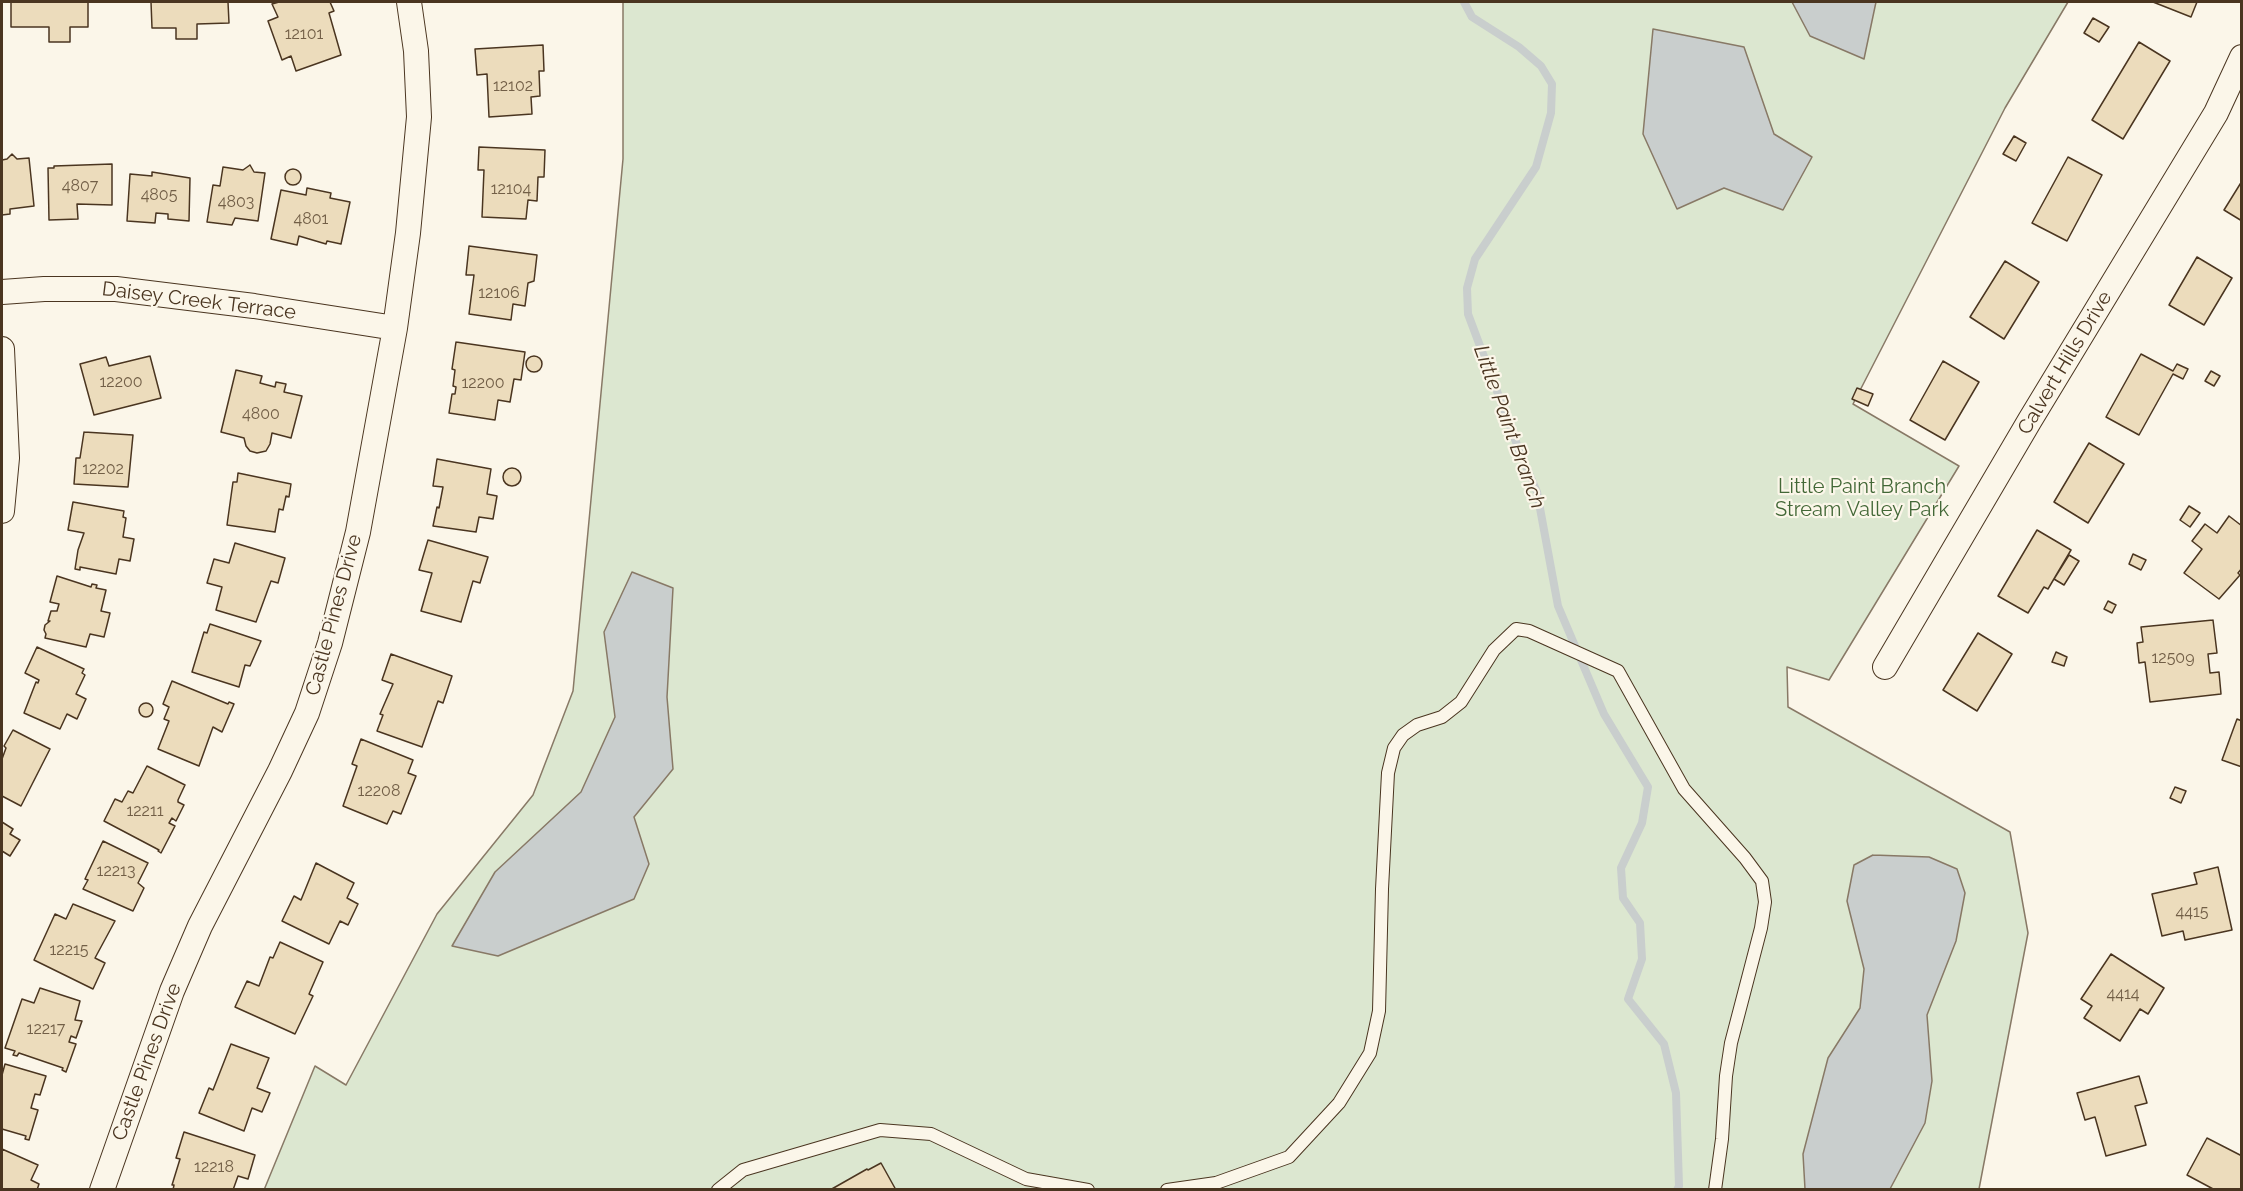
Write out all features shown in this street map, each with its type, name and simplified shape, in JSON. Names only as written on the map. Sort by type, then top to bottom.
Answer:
[{"type":"street","name":"Castle Pines Drive","points":[[102,1190],[172,991],[195,937],[261,804],[280,771],[307,712],[330,643],[358,532],[395,328],[408,233],[419,117],[416,51],[409,2]]},
{"type":"street","name":"Calvert Hills Drive","points":[[1885,667],[2030,420],[2216,113],[2241,57]]},
{"type":"street","name":"Daisey Creek Terrace","points":[[2,292],[45,289],[116,289],[254,306],[395,328]]},
{"type":"street","points":[[2,349],[7,458],[2,511]]},
{"type":"lane","points":[[1167,1190],[1216,1183],[1289,1157],[1339,1103],[1370,1053],[1379,1011],[1382,878],[1388,773],[1394,748],[1403,735],[1417,725],[1442,717],[1461,702],[1494,650],[1516,629],[1529,632],[1618,672],[1684,789],[1745,858],[1762,881],[1765,902],[1761,928],[1731,1043],[1715,1190]]},
{"type":"lane","points":[[718,1190],[743,1170],[879,1130],[931,1134],[1026,1179],[1088,1190]]},
{"type":"green space","name":"Little Paint Branch Stream Valley Park","points":[[623,2],[2068,2],[2005,108],[1853,404],[1959,466],[1829,680],[1787,667],[1788,707],[2010,832],[2028,933],[1979,1189],[264,1190],[315,1066],[346,1085],[437,914],[533,795],[573,691],[623,159]]},
{"type":"shaded area","points":[[1792,2],[1876,2],[1864,59],[1810,36]]},
{"type":"shaded area","points":[[1653,29],[1744,47],[1774,134],[1812,157],[1783,210],[1724,188],[1677,209],[1643,134]]},
{"type":"shaded area","points":[[632,572],[673,588],[667,697],[673,769],[634,817],[649,864],[634,899],[498,956],[452,946],[495,872],[581,792],[615,717],[604,632]]},
{"type":"shaded area","points":[[1873,855],[1929,857],[1957,869],[1965,893],[1956,941],[1927,1015],[1932,1081],[1925,1123],[1890,1189],[1805,1189],[1803,1154],[1828,1058],[1860,1008],[1864,969],[1847,901],[1854,865]]},
{"type":"building","points":[[11,2],[88,2],[88,27],[70,27],[70,42],[49,42],[49,27],[11,27]]},
{"type":"building","points":[[151,2],[228,2],[229,23],[197,24],[197,39],[176,39],[176,28],[152,28]]},
{"type":"building","points":[[330,2],[334,11],[329,13],[341,55],[296,71],[291,56],[282,60],[268,21],[278,17],[272,4]]},
{"type":"building","points":[[2153,2],[2197,2],[2191,17]]},
{"type":"building","points":[[2093,18],[2109,27],[2099,42],[2084,33]]},
{"type":"building","points":[[2139,42],[2170,61],[2123,139],[2092,120]]},
{"type":"building","points":[[543,45],[544,71],[539,71],[540,96],[531,97],[532,114],[489,117],[487,74],[477,75],[475,49]]},
{"type":"building","points":[[2014,136],[2026,143],[2016,161],[2003,154]]},
{"type":"building","points":[[479,147],[545,150],[544,177],[538,177],[537,201],[528,200],[526,219],[482,217],[484,170],[478,170]]},
{"type":"building","points":[[12,154],[17,159],[29,158],[34,206],[10,209],[10,214],[2,215],[2,160]]},
{"type":"building","points":[[2068,157],[2102,175],[2067,241],[2032,223]]},
{"type":"building","points":[[112,164],[112,205],[77,204],[78,219],[49,220],[48,168]]},
{"type":"building","points":[[250,165],[254,172],[265,173],[258,221],[235,218],[232,225],[207,222],[213,185],[220,186],[223,167],[243,170]]},
{"type":"building","points":[[290,169],[296,169],[301,177],[299,183],[290,185],[285,180],[285,174]]},
{"type":"building","points":[[152,172],[190,178],[189,221],[168,219],[168,214],[156,213],[155,223],[127,221],[130,174],[152,176]]},
{"type":"building","points":[[2242,181],[2242,221],[2224,210]]},
{"type":"building","points":[[307,188],[331,193],[330,198],[350,202],[341,244],[327,241],[326,244],[299,236],[297,245],[271,239],[281,190],[306,195]]},
{"type":"building","points":[[469,246],[537,255],[534,281],[528,283],[525,306],[513,304],[511,320],[469,314],[474,275],[466,275]]},
{"type":"building","points":[[2197,257],[2232,278],[2204,325],[2169,305]]},
{"type":"building","points":[[2005,261],[2039,282],[2004,339],[1970,317]]},
{"type":"building","points":[[456,342],[525,352],[521,380],[514,379],[510,402],[498,400],[495,420],[449,413],[452,394],[455,394],[456,387],[453,386],[455,370],[452,369]]},
{"type":"building","points":[[2141,354],[2173,371],[2177,364],[2188,369],[2183,379],[2173,374],[2139,435],[2106,417]]},
{"type":"building","points":[[150,356],[161,398],[94,415],[80,364],[106,357],[109,366]]},
{"type":"building","points":[[534,356],[540,358],[542,364],[540,370],[534,372],[528,370],[526,364],[528,358]]},
{"type":"building","points":[[1943,361],[1979,382],[1945,440],[1910,420]]},
{"type":"building","points":[[236,370],[262,376],[260,383],[275,387],[276,382],[286,384],[284,392],[302,396],[291,438],[272,433],[266,451],[257,453],[250,451],[244,438],[221,432]]},
{"type":"building","points":[[2211,371],[2220,376],[2214,386],[2205,381]]},
{"type":"building","points":[[1857,388],[1873,394],[1868,406],[1852,399]]},
{"type":"building","points":[[84,432],[133,435],[128,487],[74,484],[76,458],[80,458]]},
{"type":"building","points":[[2089,443],[2124,464],[2088,523],[2054,502]]},
{"type":"building","points":[[437,459],[491,469],[487,494],[497,496],[493,519],[479,517],[476,532],[433,526],[443,487],[433,486]]},
{"type":"building","points":[[512,468],[518,471],[521,477],[518,483],[512,486],[506,483],[503,477],[506,471]]},
{"type":"building","points":[[238,473],[291,484],[289,497],[286,496],[283,510],[279,509],[275,532],[227,525],[233,482],[237,482]]},
{"type":"building","points":[[73,502],[124,511],[123,517],[126,518],[123,537],[134,539],[130,561],[119,559],[116,574],[80,567],[80,570],[75,569],[84,533],[68,530]]},
{"type":"building","points":[[2189,506],[2200,513],[2190,527],[2180,520]]},
{"type":"building","points":[[2229,516],[2242,526],[2242,568],[2238,573],[2240,575],[2219,599],[2184,573],[2202,549],[2192,541],[2205,524],[2217,533]]},
{"type":"building","points":[[2037,530],[2071,550],[2048,589],[2044,587],[2028,613],[1998,596]]},
{"type":"building","points":[[428,540],[488,557],[480,583],[473,581],[461,622],[421,611],[432,573],[419,570]]},
{"type":"building","points":[[235,543],[285,558],[278,583],[271,581],[256,622],[216,610],[222,587],[207,583],[214,559],[229,563]]},
{"type":"building","points":[[2133,554],[2146,560],[2141,570],[2129,564]]},
{"type":"building","points":[[2069,555],[2079,561],[2064,585],[2054,579]]},
{"type":"building","points":[[57,576],[91,587],[92,584],[97,585],[96,588],[106,590],[101,611],[110,613],[104,637],[90,634],[86,647],[45,638],[45,625],[50,621],[48,621],[51,611],[57,611],[59,604],[50,602]]},
{"type":"building","points":[[2108,601],[2116,605],[2112,613],[2104,609]]},
{"type":"building","points":[[2213,620],[2217,653],[2208,654],[2210,673],[2219,672],[2221,694],[2150,702],[2145,662],[2139,663],[2137,643],[2143,642],[2141,627]]},
{"type":"building","points":[[210,624],[261,641],[250,666],[245,665],[239,687],[192,672],[204,632],[207,633]]},
{"type":"building","points":[[1978,633],[2012,654],[1977,711],[1943,690]]},
{"type":"building","points":[[37,647],[84,669],[82,673],[85,675],[76,694],[86,699],[77,719],[67,714],[60,729],[24,713],[36,682],[38,683],[39,680],[25,673]]},
{"type":"building","points":[[2056,652],[2067,657],[2064,666],[2052,662]]},
{"type":"building","points":[[391,654],[452,676],[443,703],[438,701],[422,747],[377,731],[383,715],[380,714],[393,684],[382,680]]},
{"type":"building","points":[[172,681],[228,704],[229,702],[234,704],[222,732],[213,727],[199,766],[158,749],[169,721],[164,719],[169,707],[163,704]]},
{"type":"building","points":[[146,703],[151,705],[153,710],[151,715],[146,717],[141,715],[139,710],[141,705]]},
{"type":"building","points":[[2237,719],[2242,721],[2242,767],[2222,760]]},
{"type":"building","points":[[13,730],[50,749],[21,806],[2,796],[2,759],[6,748],[4,746]]},
{"type":"building","points":[[361,739],[413,760],[408,773],[416,776],[401,814],[393,811],[387,824],[343,806],[357,766],[352,764]]},
{"type":"building","points":[[147,766],[185,785],[178,800],[184,805],[176,821],[172,818],[169,823],[175,826],[161,853],[104,821],[115,799],[122,802],[128,791],[133,793]]},
{"type":"building","points":[[2175,787],[2186,791],[2181,803],[2170,798]]},
{"type":"building","points":[[2,822],[13,829],[10,834],[20,840],[10,856],[2,851]]},
{"type":"building","points":[[103,841],[148,863],[138,883],[144,888],[133,911],[83,889],[88,880],[85,879]]},
{"type":"building","points":[[316,863],[354,883],[347,898],[358,904],[348,925],[340,921],[329,944],[282,921],[294,896],[301,900]]},
{"type":"building","points":[[2218,867],[2232,930],[2185,940],[2183,931],[2162,936],[2152,894],[2197,884],[2194,873]]},
{"type":"building","points":[[73,904],[115,921],[95,958],[105,963],[93,989],[34,960],[55,914],[66,919]]},
{"type":"building","points":[[280,942],[323,962],[309,994],[313,996],[295,1034],[235,1007],[247,981],[259,986],[270,957],[273,958]]},
{"type":"building","points":[[2111,954],[2164,988],[2148,1014],[2140,1009],[2120,1041],[2084,1018],[2092,1006],[2081,999]]},
{"type":"building","points":[[40,988],[80,1001],[75,1020],[82,1021],[76,1038],[71,1036],[69,1042],[76,1044],[66,1072],[62,1070],[63,1068],[19,1053],[17,1056],[13,1055],[15,1051],[5,1048],[22,999],[34,1003]]},
{"type":"building","points":[[231,1044],[269,1058],[257,1088],[270,1093],[262,1112],[252,1108],[244,1131],[199,1113],[209,1088],[213,1090]]},
{"type":"building","points":[[5,1064],[46,1076],[40,1095],[35,1094],[31,1108],[38,1110],[29,1140],[25,1139],[26,1136],[2,1129],[2,1075]]},
{"type":"building","points":[[2139,1076],[2147,1103],[2135,1106],[2146,1145],[2106,1156],[2095,1117],[2085,1120],[2077,1093]]},
{"type":"building","points":[[184,1132],[255,1155],[248,1179],[238,1176],[233,1190],[173,1190],[174,1185],[172,1185],[180,1159],[176,1158]]},
{"type":"building","points":[[2207,1138],[2242,1156],[2242,1190],[2215,1190],[2187,1175]]},
{"type":"building","points":[[2,1149],[38,1165],[31,1180],[39,1184],[37,1190],[2,1190]]},
{"type":"building","points":[[881,1163],[896,1190],[830,1190],[867,1169]]},
{"type":"waterway","name":"Little Paint Branch","points":[[1464,2],[1472,17],[1519,47],[1541,66],[1552,84],[1551,113],[1536,167],[1475,259],[1467,288],[1468,314],[1537,492],[1558,606],[1604,714],[1648,787],[1642,823],[1621,868],[1623,898],[1640,923],[1642,959],[1628,999],[1664,1044],[1676,1093],[1679,1186],[1677,1190]]}]
